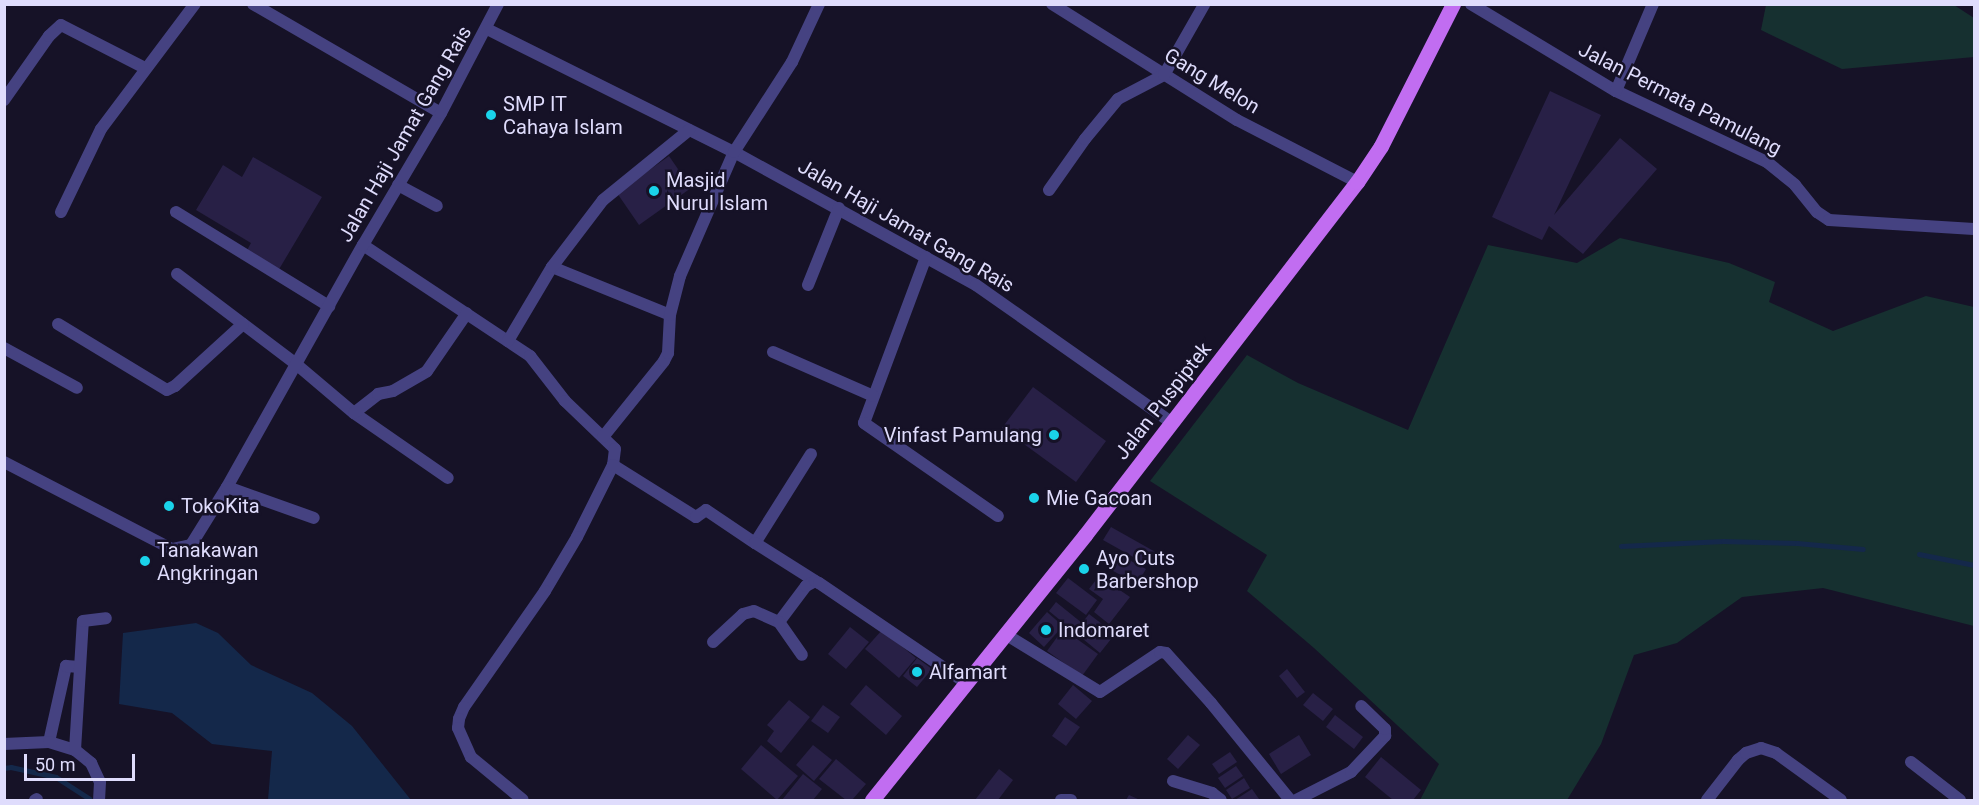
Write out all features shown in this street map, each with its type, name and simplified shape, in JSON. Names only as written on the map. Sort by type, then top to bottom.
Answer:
[{"type":"main road","name":"Jalan Puspiptek","points":[[872,801],[1172,423],[1358,182],[1381,146],[1454,4]]},
{"type":"street","points":[[61,212],[101,129],[195,4]]},
{"type":"street","points":[[253,4],[441,113]]},
{"type":"street","points":[[487,29],[498,4]]},
{"type":"street","points":[[603,437],[664,361],[670,343],[670,315],[680,276],[734,152],[792,62],[819,4]]},
{"type":"street","name":"Gang Melon","points":[[1052,4],[1237,120],[1358,182]]},
{"type":"street","name":"Jalan Permata Pamulang","points":[[1471,4],[1616,91],[1767,162],[1795,185],[1817,212],[1829,220],[1974,229]]},
{"type":"street","points":[[1616,91],[1653,4]]},
{"type":"street","points":[[1049,190],[1085,139],[1118,99],[1164,75],[1204,5]]},
{"type":"street","points":[[4,100],[49,36],[61,25],[145,68]]},
{"type":"street","name":"Jalan Haji Jamat Gang Rais","points":[[4,462],[172,549],[183,548],[195,541],[487,29],[734,152],[976,285],[1172,423]]},
{"type":"street","points":[[508,342],[552,267],[609,193],[688,130]]},
{"type":"street","points":[[398,185],[437,206]]},
{"type":"street","points":[[808,285],[839,208]]},
{"type":"street","points":[[176,212],[329,306]]},
{"type":"street","points":[[363,245],[530,356],[565,401],[615,449],[613,465],[591,512],[550,583],[464,707],[459,719],[458,728],[471,757],[524,801]]},
{"type":"street","points":[[926,257],[873,396],[864,421],[865,425],[998,516]]},
{"type":"street","points":[[552,267],[670,315]]},
{"type":"street","points":[[177,274],[296,364],[354,413],[448,478]]},
{"type":"street","points":[[354,413],[378,394],[393,391],[427,371],[467,313]]},
{"type":"street","points":[[58,324],[167,390],[175,387],[243,324]]},
{"type":"street","points":[[4,348],[77,388]]},
{"type":"street","points":[[773,352],[873,396]]},
{"type":"street","points":[[755,543],[811,454]]},
{"type":"street","points":[[613,465],[696,517],[706,510],[832,590],[966,683]]},
{"type":"street","points":[[227,487],[314,518]]},
{"type":"street","points":[[779,622],[806,586],[815,581]]},
{"type":"street","points":[[713,642],[743,614],[754,611],[779,622],[802,655]]},
{"type":"street","points":[[75,750],[83,621],[106,618]]},
{"type":"street","points":[[1005,634],[1100,692],[1161,652],[1166,653],[1290,801]]},
{"type":"street","points":[[49,742],[66,666],[80,667]]},
{"type":"street","points":[[1296,801],[1352,772],[1384,736],[1384,729],[1361,706]]},
{"type":"street","points":[[4,744],[49,742],[75,750],[91,763],[100,782],[99,801]]},
{"type":"street","points":[[1707,801],[1738,760],[1746,753],[1761,748],[1776,753],[1841,801]]},
{"type":"street","points":[[1911,762],[1960,801]]},
{"type":"street","points":[[1173,781],[1214,798]]},
{"type":"street","points":[[1061,801],[1071,801]]},
{"type":"green space","points":[[1766,5],[1954,5],[1974,18],[1974,57],[1842,69],[1761,30]]},
{"type":"green space","points":[[1620,238],[1729,263],[1775,282],[1769,302],[1833,331],[1926,296],[1974,307],[1974,626],[1823,588],[1742,597],[1677,643],[1634,655],[1601,744],[1567,800],[1420,800],[1439,764],[1314,648],[1247,591],[1267,555],[1150,481],[1247,355],[1298,383],[1408,430],[1488,245],[1577,263]]},
{"type":"water","points":[[196,623],[218,633],[251,665],[312,693],[352,726],[411,800],[268,800],[272,751],[212,744],[172,713],[119,704],[123,633]]},
{"type":"building","points":[[1550,91],[1601,115],[1554,215],[1620,138],[1657,169],[1583,254],[1549,226],[1542,240],[1492,217]]},
{"type":"building","name":"Masjid Nurul Islam","points":[[669,156],[691,188],[639,225],[617,193]]},
{"type":"building","points":[[253,157],[322,197],[278,271],[246,252],[251,243],[196,210],[223,165],[242,177]]},
{"type":"building","name":"Vinfast Pamulang","points":[[1033,387],[1106,441],[1076,482],[1002,428]]},
{"type":"building","points":[[1111,527],[1159,554],[1151,567],[1103,540]]},
{"type":"building","points":[[1114,552],[1146,569],[1137,584],[1106,567]]},
{"type":"building","points":[[1099,576],[1130,597],[1109,624],[1094,612],[1103,599],[1089,589]]},
{"type":"building","points":[[1068,578],[1097,600],[1086,615],[1056,593]]},
{"type":"building","points":[[1056,602],[1082,623],[1089,614],[1115,634],[1100,653],[1049,611]]},
{"type":"building","points":[[1047,612],[1063,626],[1044,647],[1029,633]]},
{"type":"building","points":[[850,627],[869,642],[846,669],[828,654]]},
{"type":"building","points":[[1063,629],[1098,654],[1082,676],[1047,651]]},
{"type":"building","points":[[882,630],[916,658],[899,678],[865,649]]},
{"type":"building","points":[[917,658],[932,669],[917,687],[903,676]]},
{"type":"building","points":[[1287,669],[1305,692],[1297,698],[1279,676]]},
{"type":"building","points":[[866,685],[902,716],[886,735],[850,704]]},
{"type":"building","points":[[1073,685],[1092,701],[1076,719],[1058,704]]},
{"type":"building","points":[[1313,693],[1333,709],[1323,721],[1303,705]]},
{"type":"building","points":[[789,700],[810,717],[781,753],[767,741],[774,731],[767,725]]},
{"type":"building","points":[[823,705],[840,717],[828,733],[811,721]]},
{"type":"building","points":[[1335,715],[1363,737],[1354,749],[1326,727]]},
{"type":"building","points":[[1065,717],[1080,727],[1066,746],[1052,736]]},
{"type":"building","points":[[1188,735],[1200,745],[1178,769],[1167,759]]},
{"type":"building","points":[[1299,735],[1311,755],[1281,774],[1269,754]]},
{"type":"building","points":[[761,745],[798,776],[777,800],[741,769]]},
{"type":"building","points":[[813,745],[832,760],[814,781],[796,765]]},
{"type":"building","points":[[1230,752],[1237,762],[1219,774],[1212,764]]},
{"type":"building","points":[[1381,757],[1421,790],[1413,800],[1393,800],[1365,777]]},
{"type":"building","points":[[836,759],[866,784],[852,800],[846,800],[819,779]]},
{"type":"building","points":[[1236,766],[1243,776],[1225,788],[1218,778]]},
{"type":"building","points":[[999,769],[1013,780],[998,800],[975,800]]},
{"type":"building","points":[[803,774],[822,789],[813,800],[782,800]]},
{"type":"building","points":[[1244,778],[1250,788],[1232,799],[1226,790]]},
{"type":"building","points":[[1252,789],[1259,799],[1235,800]]},
{"type":"building","points":[[1129,795],[1140,800],[1126,800]]},
{"type":"waterway","points":[[1621,546],[1723,541],[1797,543],[1863,549]]},
{"type":"waterway","points":[[1919,554],[1974,565]]},
{"type":"waterway","points":[[4,768],[11,767],[56,777],[90,799]]},
{"type":"place","name":"SMP IT Cahaya Islam","points":[[491,115]]},
{"type":"place","name":"Masjid Nurul Islam","points":[[654,191]]},
{"type":"place","name":"Vinfast Pamulang","points":[[1054,435]]},
{"type":"place","name":"Mie Gacoan","points":[[1034,498]]},
{"type":"place","name":"TokoKita","points":[[169,506]]},
{"type":"place","name":"Tanakawan Angkringan","points":[[145,561]]},
{"type":"place","name":"Ayo Cuts Barbershop","points":[[1084,569]]},
{"type":"place","name":"Indomaret","points":[[1046,630]]},
{"type":"place","name":"Alfamart","points":[[917,672]]}]
